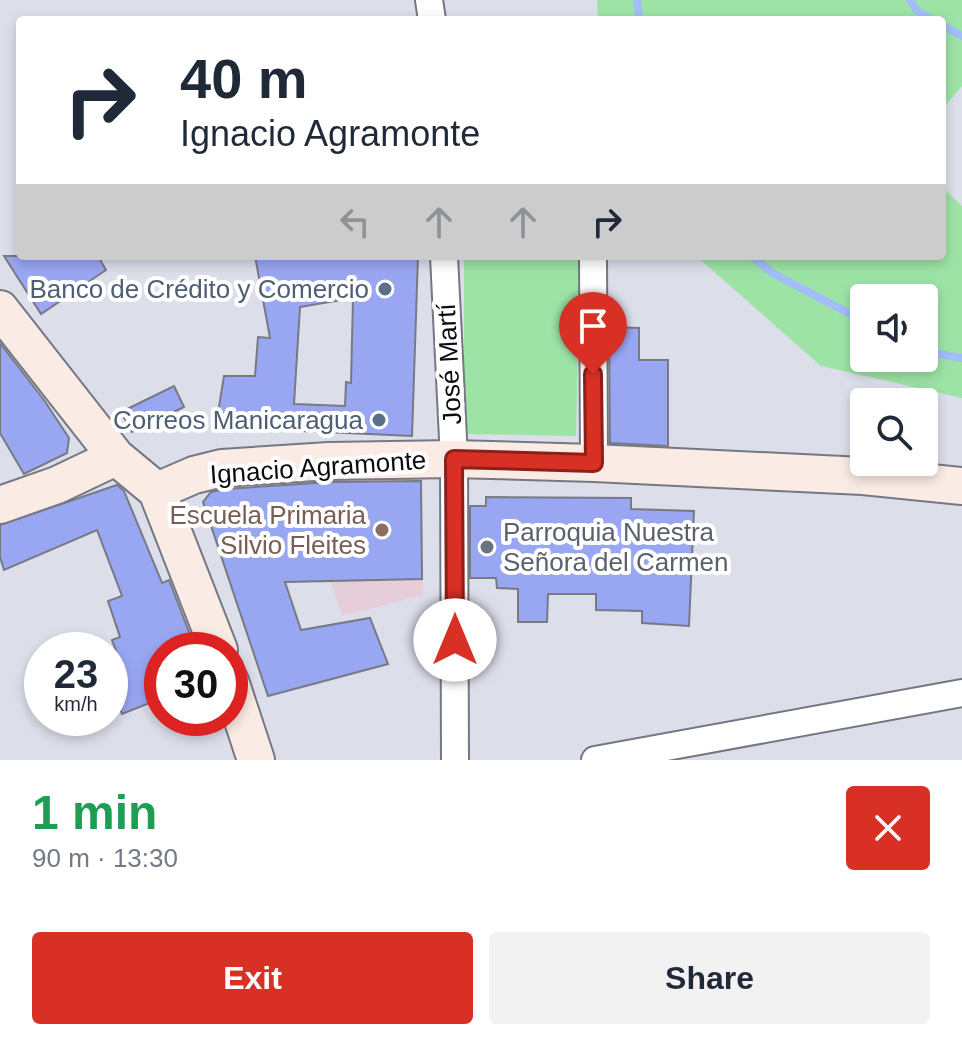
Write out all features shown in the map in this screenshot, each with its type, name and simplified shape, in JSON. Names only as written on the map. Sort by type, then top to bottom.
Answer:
[{"type":"main road","points":[[0,309],[116,457],[157,491],[212,632]]},
{"type":"main road","points":[[0,505],[57,485],[116,457]]},
{"type":"main road","name":"Ignacio Agramonte","points":[[157,491],[194,475],[222,468],[329,461],[454,459],[863,476],[962,486]]},
{"type":"main road","points":[[248,736],[256,760]]},
{"type":"street","name":"José Martí","points":[[444,260],[454,459],[455,760]]},
{"type":"street","points":[[593,260],[594,463]]},
{"type":"street","points":[[595,760],[962,693]]},
{"type":"shaded area","name":"Escuela Primaria Silvio Fleites","points":[[421,479],[423,595],[342,616],[330,580],[343,579],[341,480]]},
{"type":"green space","points":[[597,0],[962,0],[962,86],[946,104],[946,16],[598,16]]},
{"type":"green space","points":[[946,191],[962,206],[962,398],[938,393],[938,388],[918,388],[821,366],[701,260],[946,260]]},
{"type":"green space","points":[[464,260],[580,260],[576,436],[464,434]]},
{"type":"building","points":[[4,256],[16,256],[16,260],[100,260],[106,270],[41,314]]},
{"type":"building","points":[[256,260],[418,260],[412,436],[216,425],[224,376],[255,376],[258,337],[270,338]],"holes":[[[353,298],[351,383],[346,382],[345,406],[294,404],[300,307]]]},
{"type":"building","points":[[609,327],[639,328],[639,360],[668,360],[668,446],[610,443]]},
{"type":"building","points":[[0,343],[69,438],[67,453],[24,474],[0,433]]},
{"type":"building","points":[[174,386],[184,407],[132,432],[121,412]]},
{"type":"building","points":[[421,481],[422,579],[285,582],[301,630],[370,618],[388,664],[268,696],[203,502],[211,492],[225,489],[330,482]]},
{"type":"building","points":[[117,485],[124,491],[162,583],[169,580],[189,632],[144,632],[144,705],[128,712],[128,632],[118,632],[108,601],[122,596],[97,530],[4,570],[0,557],[0,525]]},
{"type":"building","points":[[486,497],[631,498],[631,509],[694,511],[689,626],[642,623],[642,611],[596,610],[596,594],[548,594],[547,622],[518,622],[518,589],[497,588],[496,578],[470,578],[470,506],[486,506]]},
{"type":"waterway","points":[[637,0],[639,16]]},
{"type":"waterway","points":[[910,0],[917,11],[926,16]]},
{"type":"waterway","points":[[946,27],[962,36]]},
{"type":"waterway","points":[[756,260],[774,274],[850,314]]},
{"type":"waterway","points":[[938,354],[962,358]]},
{"type":"place","name":"Banco de Crédito y Comercio","points":[[385,289]]},
{"type":"place","name":"Correos Manicaragua","points":[[379,420]]},
{"type":"place","name":"Escuela Primaria Silvio Fleites","points":[[382,530]]},
{"type":"place","name":"Parroquia Nuestra Señora del Carmen","points":[[487,547]]},
{"type":"route","points":[[455,640],[454,459],[594,463],[593,374]]}]
